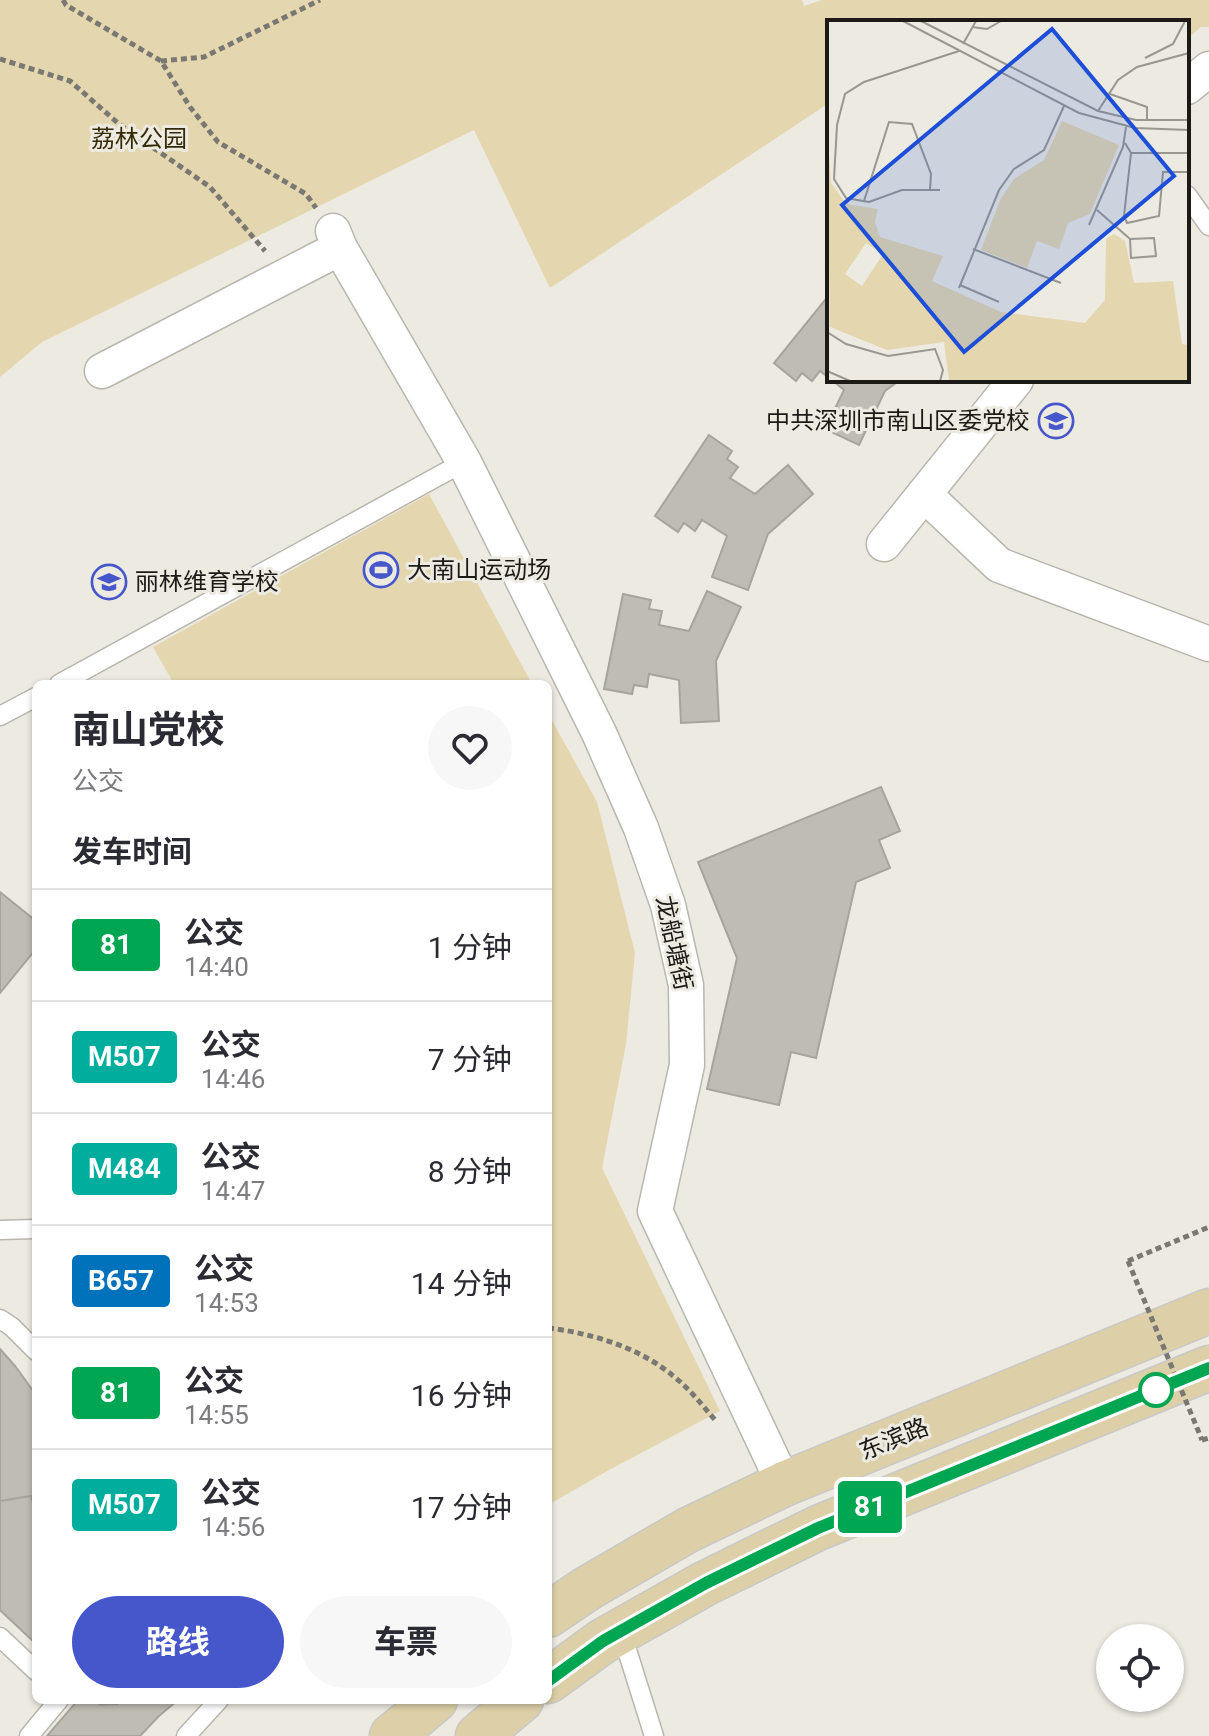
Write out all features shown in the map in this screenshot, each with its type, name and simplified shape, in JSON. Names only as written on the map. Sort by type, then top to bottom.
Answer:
[{"type":"main road","name":"东滨路","points":[[552,1612],[688,1530],[784,1484],[1209,1311]]},
{"type":"main road","points":[[552,1678],[603,1641],[706,1583],[818,1528],[1209,1368]]},
{"type":"main road","points":[[392,1736],[429,1704]]},
{"type":"main road","points":[[478,1736],[516,1704]]},
{"type":"street","points":[[1189,85],[1209,69]]},
{"type":"street","points":[[102,371],[287,276],[336,240]]},
{"type":"street","name":"龙船塘街","points":[[336,240],[464,462],[599,733],[641,828],[668,905],[686,985],[687,1065],[655,1211],[784,1484]]},
{"type":"street","points":[[884,544],[1014,382]]},
{"type":"street","points":[[924,494],[999,565],[1209,644]]},
{"type":"lane","points":[[1189,198],[1209,226]]},
{"type":"lane","points":[[66,680],[464,462]]},
{"type":"lane","points":[[0,716],[32,699]]},
{"type":"lane","points":[[0,1230],[32,1229]]},
{"type":"lane","points":[[0,1319],[32,1347]]},
{"type":"lane","points":[[621,1631],[654,1736]]},
{"type":"lane","points":[[0,1637],[32,1667]]},
{"type":"lane","points":[[29,1736],[56,1704]]},
{"type":"lane","points":[[186,1736],[215,1704]]},
{"type":"path","points":[[63,0],[66,5],[161,61],[190,107],[218,142],[306,194],[336,240]]},
{"type":"path","points":[[161,61],[204,57],[320,0]]},
{"type":"path","points":[[0,59],[70,81],[119,124],[210,187],[287,276]]},
{"type":"path","points":[[1209,1227],[1128,1261],[1202,1440],[1209,1438]]},
{"type":"path","points":[[552,1328],[607,1341],[642,1356],[671,1373],[719,1424]]},
{"type":"green space","name":"荔林公园","points":[[0,0],[802,0],[804,6],[822,0],[1209,0],[1209,27],[1201,27],[1189,37],[1189,20],[827,20],[827,104],[550,288],[474,130],[42,342],[0,377]]},
{"type":"green space","name":"大南山运动场","points":[[429,494],[530,680],[172,680],[153,647]]},
{"type":"green space","points":[[552,720],[597,802],[635,953],[626,1044],[602,1168],[720,1411],[552,1503]]},
{"type":"building","points":[[827,297],[827,376],[820,371],[812,381],[802,373],[796,381],[774,363]]},
{"type":"building","points":[[834,382],[897,382],[885,391],[859,445],[825,429],[844,390]]},
{"type":"building","points":[[709,435],[732,451],[727,459],[738,467],[730,478],[755,494],[788,465],[813,494],[768,534],[748,590],[712,577],[727,536],[702,520],[695,531],[684,523],[678,532],[655,516]]},
{"type":"building","points":[[707,591],[741,607],[716,661],[719,721],[681,723],[679,680],[649,674],[647,687],[634,685],[632,694],[604,689],[623,594],[651,600],[649,609],[662,611],[659,625],[689,631]]},
{"type":"building","points":[[881,787],[900,831],[879,840],[890,868],[856,882],[816,1058],[791,1052],[779,1105],[707,1089],[737,958],[698,862]]},
{"type":"building","points":[[0,892],[32,918],[32,954],[0,993]]},
{"type":"building","points":[[0,1349],[32,1389],[32,1640],[0,1610]]},
{"type":"building","points":[[0,1349],[32,1389],[32,1499],[31,1496],[0,1501]]},
{"type":"building","points":[[75,1704],[173,1704],[140,1736],[47,1736]]},
{"type":"bus line","name":"81","points":[[552,1678],[603,1641],[706,1583],[818,1528],[1209,1368]]},
{"type":"place","name":"中共深圳市南山区委党校","points":[[1056,421]]},
{"type":"place","name":"大南山运动场","points":[[381,570]]},
{"type":"place","name":"丽林维育学校","points":[[109,582]]}]
